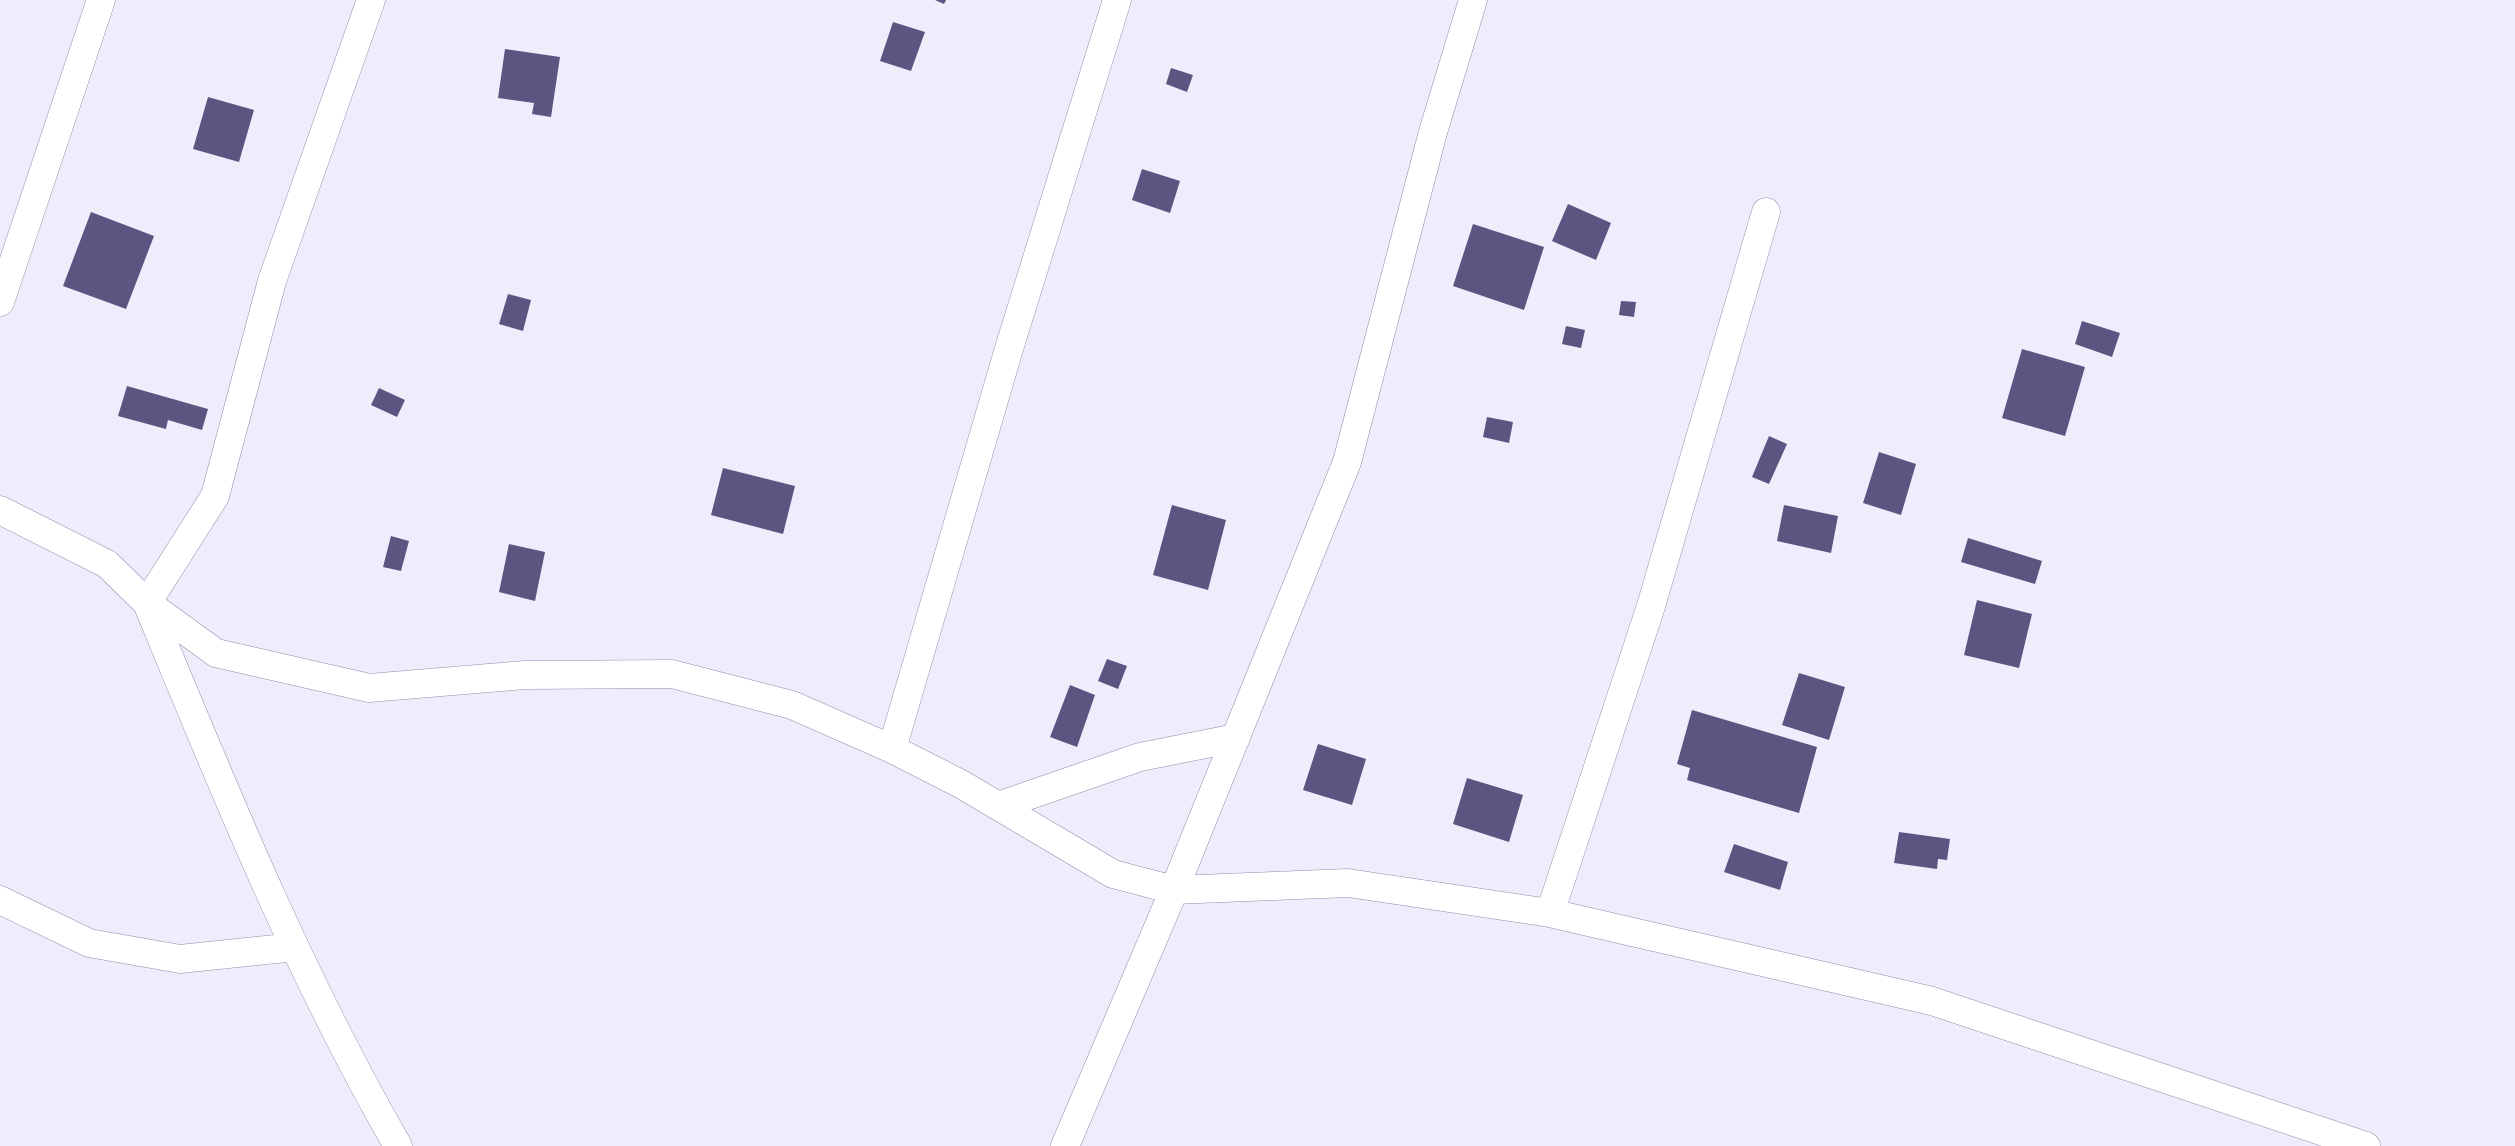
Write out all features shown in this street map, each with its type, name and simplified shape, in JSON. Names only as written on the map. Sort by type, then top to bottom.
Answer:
[{"type":"street","points":[[0,302],[101,0]]},
{"type":"street","points":[[147,603],[215,496],[272,280],[371,0]]},
{"type":"street","points":[[892,749],[1008,352],[1117,0]]},
{"type":"street","points":[[1065,1146],[1174,890],[1347,462],[1433,132],[1473,0]]},
{"type":"street","points":[[1550,913],[1651,606],[1766,212]]},
{"type":"street","points":[[0,510],[107,564],[147,603],[216,653],[369,688],[525,676],[672,674],[792,704],[892,749],[998,806],[1113,874],[1174,890],[1348,883],[1550,913],[1932,1001],[2366,1146]]},
{"type":"street","points":[[147,603],[247,843],[295,947],[355,1071],[398,1146]]},
{"type":"street","points":[[998,806],[1140,757],[1236,738]]},
{"type":"street","points":[[0,900],[89,943],[180,959],[295,947]]},
{"type":"building","points":[[935,0],[946,0],[944,4]]},
{"type":"building","points":[[893,22],[925,32],[911,71],[880,61]]},
{"type":"building","points":[[505,49],[560,57],[551,117],[532,114],[534,103],[498,98]]},
{"type":"building","points":[[1171,68],[1193,75],[1187,92],[1166,84]]},
{"type":"building","points":[[208,97],[254,110],[239,162],[193,149]]},
{"type":"building","points":[[1142,169],[1180,181],[1170,213],[1132,200]]},
{"type":"building","points":[[1568,204],[1611,223],[1596,260],[1552,241]]},
{"type":"building","points":[[91,212],[154,236],[126,309],[63,286]]},
{"type":"building","points":[[1473,224],[1544,247],[1524,310],[1453,286]]},
{"type":"building","points":[[508,294],[531,300],[523,331],[499,324]]},
{"type":"building","points":[[1621,301],[1636,302],[1634,317],[1619,315]]},
{"type":"building","points":[[2082,321],[2120,333],[2112,357],[2075,344]]},
{"type":"building","points":[[1566,326],[1585,330],[1581,348],[1562,344]]},
{"type":"building","points":[[2022,349],[2085,367],[2065,436],[2002,418]]},
{"type":"building","points":[[127,386],[208,409],[202,430],[168,420],[166,429],[118,416]]},
{"type":"building","points":[[379,388],[405,400],[397,417],[371,405]]},
{"type":"building","points":[[1487,417],[1513,422],[1509,443],[1483,437]]},
{"type":"building","points":[[1769,436],[1787,444],[1769,484],[1752,477]]},
{"type":"building","points":[[1879,452],[1916,464],[1901,515],[1863,503]]},
{"type":"building","points":[[723,468],[795,486],[783,534],[711,515]]},
{"type":"building","points":[[1172,505],[1226,520],[1208,590],[1153,575]]},
{"type":"building","points":[[1784,505],[1838,516],[1831,553],[1777,541]]},
{"type":"building","points":[[391,536],[409,541],[401,571],[383,567]]},
{"type":"building","points":[[1968,538],[2042,561],[2035,584],[1961,562]]},
{"type":"building","points":[[509,544],[545,552],[535,601],[499,592]]},
{"type":"building","points":[[1977,600],[2032,614],[2019,668],[1964,655]]},
{"type":"building","points":[[1107,659],[1127,666],[1118,689],[1098,681]]},
{"type":"building","points":[[1799,673],[1845,687],[1829,740],[1782,725]]},
{"type":"building","points":[[1070,685],[1095,695],[1077,747],[1050,737]]},
{"type":"building","points":[[1692,710],[1817,747],[1799,813],[1687,780],[1690,768],[1677,764]]},
{"type":"building","points":[[1318,744],[1366,759],[1352,805],[1303,790]]},
{"type":"building","points":[[1467,778],[1523,795],[1509,842],[1453,824]]},
{"type":"building","points":[[1899,832],[1950,839],[1947,860],[1938,859],[1937,869],[1894,863]]},
{"type":"building","points":[[1734,844],[1788,862],[1780,890],[1724,872]]}]
